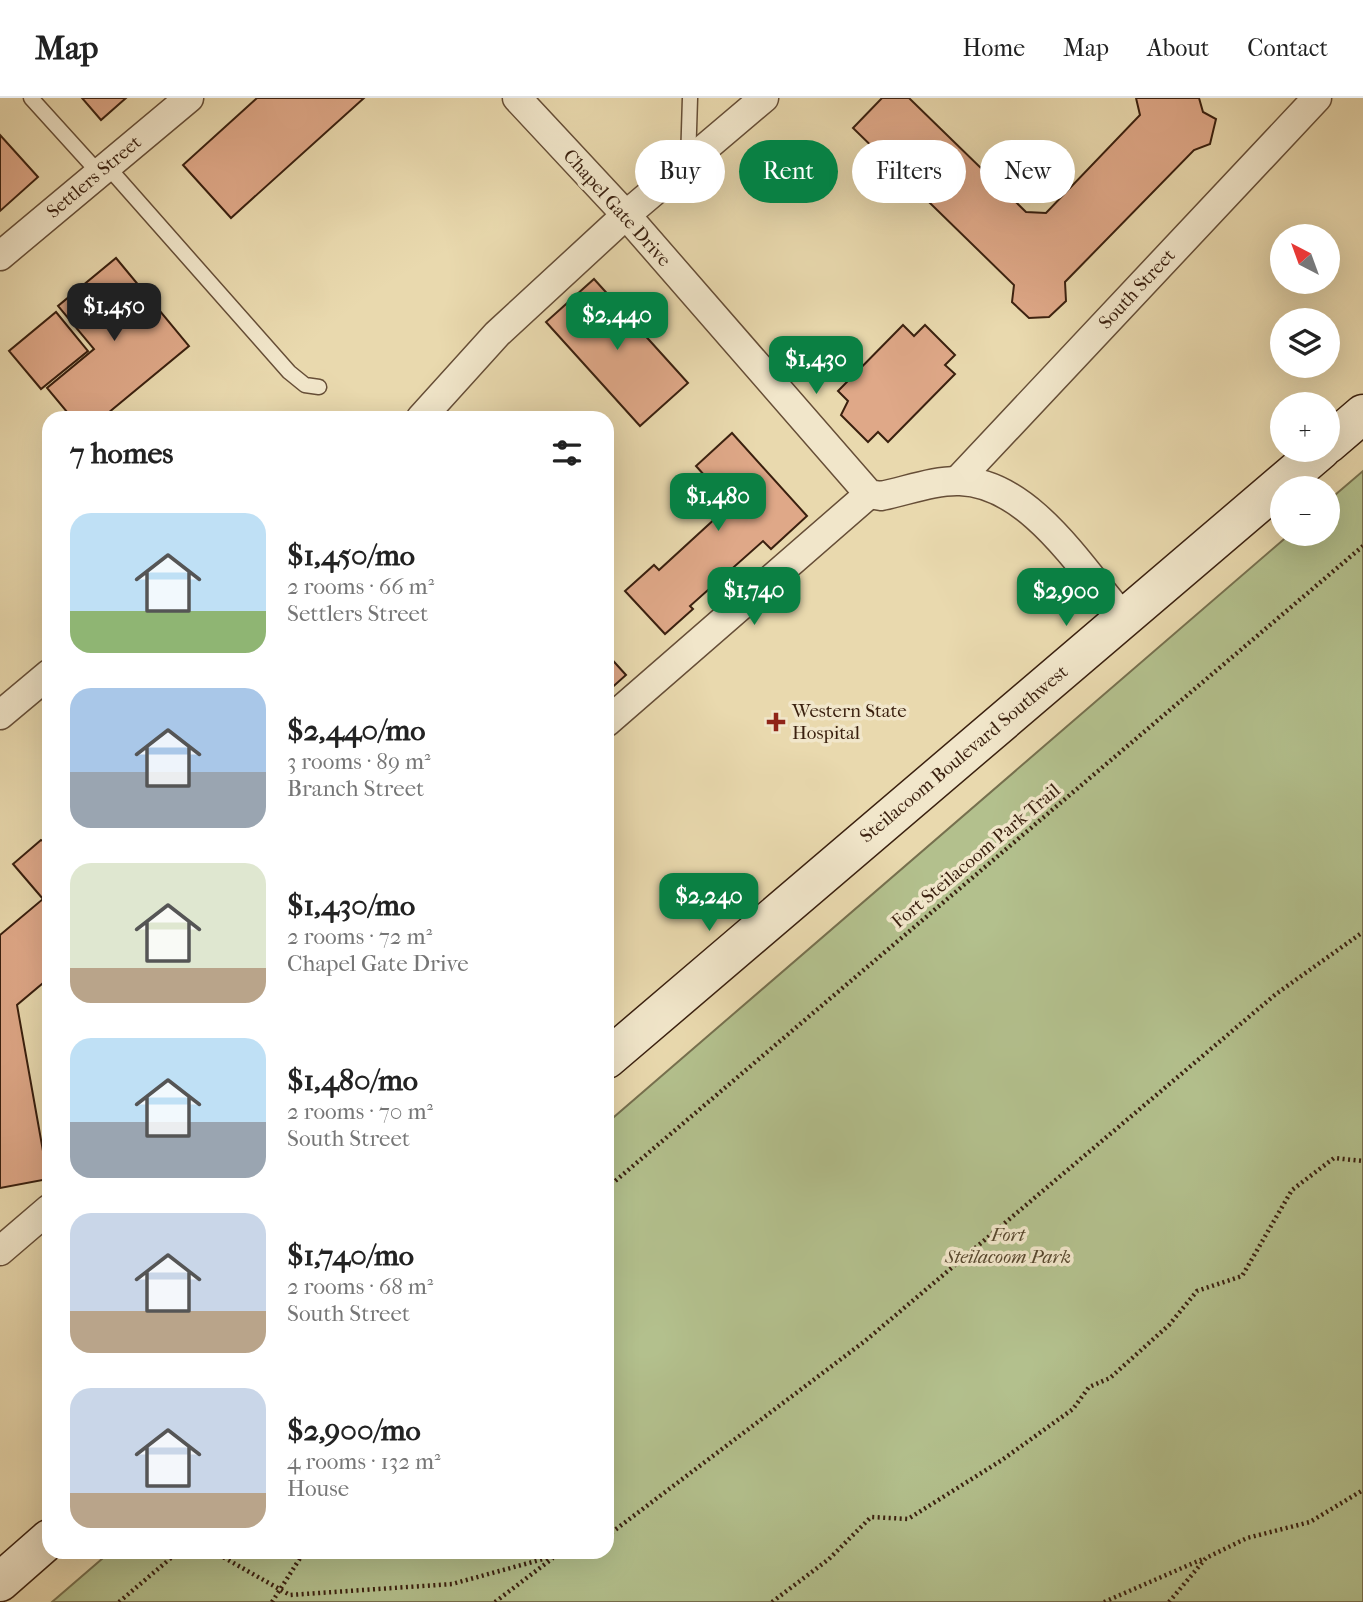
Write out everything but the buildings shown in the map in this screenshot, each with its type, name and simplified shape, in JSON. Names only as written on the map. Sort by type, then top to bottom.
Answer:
[{"type":"main road","points":[[1340,434],[1363,414]]},
{"type":"main road","name":"Steilacoom Boulevard Southwest","points":[[614,1053],[1307,462]]},
{"type":"main road","points":[[0,1581],[42,1545]]},
{"type":"street","name":"Settlers Street","points":[[0,256],[189,98]]},
{"type":"street","name":"Chapel Gate Drive","points":[[517,98],[626,215],[869,494]]},
{"type":"street","points":[[716,140],[764,98]]},
{"type":"street","name":"South Street","points":[[958,480],[1317,98]]},
{"type":"street","points":[[427,411],[497,334],[641,203]]},
{"type":"street","points":[[614,716],[869,494],[881,496],[958,480],[984,484],[1010,495],[1039,518],[1124,618]]},
{"type":"street","points":[[1,712],[42,680]]},
{"type":"street","points":[[0,1251],[42,1215]]},
{"type":"lane","points":[[31,98],[103,170],[289,372],[305,385],[319,387]]},
{"type":"lane","points":[[689,140],[690,98]]},
{"type":"path","name":"Fort Steilacoom Park Trail","points":[[614,1182],[1363,546]]},
{"type":"path","points":[[614,1531],[865,1341],[1276,994],[1363,932]]},
{"type":"path","points":[[772,1602],[829,1559],[871,1517],[908,1519],[1002,1460],[1063,1417],[1073,1409],[1089,1387],[1110,1378],[1169,1325],[1197,1291],[1242,1276],[1292,1190],[1307,1177],[1334,1158],[1363,1161]]},
{"type":"path","points":[[1104,1602],[1247,1538],[1310,1522],[1363,1490]]},
{"type":"path","points":[[1169,1602],[1206,1558]]},
{"type":"path","points":[[120,1602],[170,1559]]},
{"type":"path","points":[[226,1559],[290,1595],[452,1584],[545,1559]]},
{"type":"path","points":[[272,1602],[300,1559]]},
{"type":"path","points":[[495,1602],[552,1559]]},
{"type":"green space","name":"Fort Steilacoom Park","points":[[1363,471],[1363,1602],[52,1602],[102,1559],[614,1559],[614,1117],[1276,546],[1340,546],[1340,491]]},
{"type":"place","name":"Western State Hospital","points":[[776,722]]}]
